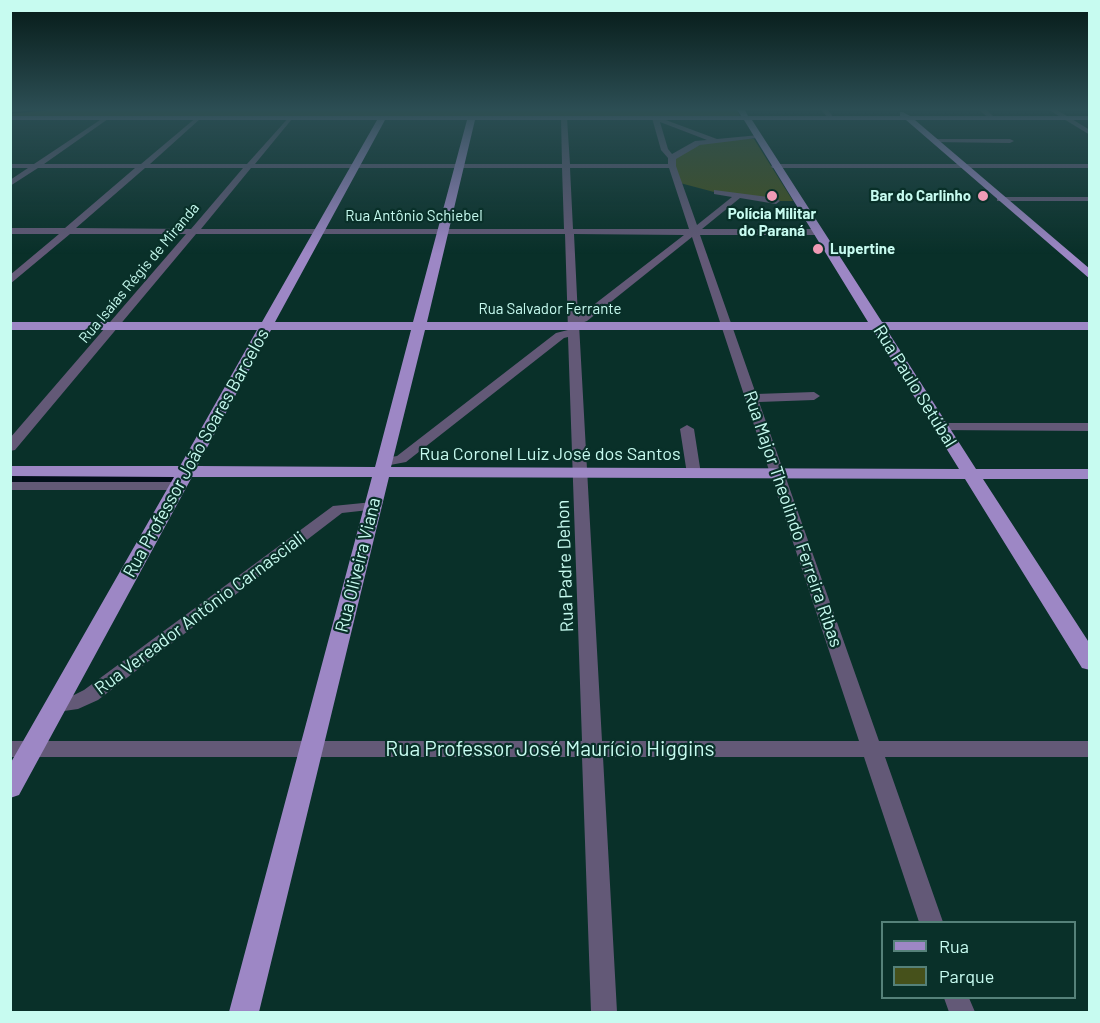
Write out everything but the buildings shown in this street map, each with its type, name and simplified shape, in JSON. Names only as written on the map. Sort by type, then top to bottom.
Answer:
[{"type":"main road","name":"Rua Professor João Soares Barcelos","points":[[10,788],[21,749],[57,705],[359,158]]},
{"type":"main road","name":"Rua Oliveira Viana","points":[[244,1012],[462,158]]},
{"type":"main road","name":"Rua Paulo Setúbal","points":[[770,158],[1089,662]]},
{"type":"main road","points":[[952,158],[1089,276]]},
{"type":"main road","name":"Rua Salvador Ferrante","points":[[10,326],[1089,326]]},
{"type":"main road","name":"Rua Coronel Luiz José dos Santos","points":[[10,471],[182,479],[383,468],[580,474],[1089,474]]},
{"type":"street","points":[[10,184],[49,158]]},
{"type":"street","points":[[10,281],[152,158]]},
{"type":"street","name":"Rua Isaías Régis de Miranda","points":[[10,447],[256,158]]},
{"type":"street","name":"Rua Padre Dehon","points":[[566,158],[604,1012]]},
{"type":"street","name":"Rua Major Theolindo Ferreira Ribas","points":[[669,158],[931,921]]},
{"type":"street","points":[[10,166],[567,166],[672,162],[677,158]]},
{"type":"street","points":[[775,166],[1089,166]]},
{"type":"street","points":[[717,192],[737,197],[776,201]]},
{"type":"street","points":[[383,468],[401,459],[560,335],[574,327],[737,197]]},
{"type":"street","points":[[1000,199],[1089,199]]},
{"type":"street","name":"Rua Antônio Schiebel","points":[[10,231],[817,232]]},
{"type":"street","points":[[751,398],[814,396]]},
{"type":"street","points":[[940,427],[1089,427]]},
{"type":"street","points":[[687,429],[694,474]]},
{"type":"street","name":"Rua Coronel Luiz José dos Santos","points":[[10,486],[182,479]]},
{"type":"street","name":"Rua Vereador Antônio Carnasciali","points":[[57,705],[78,702],[91,695],[338,509],[373,506]]},
{"type":"street","name":"Rua Professor José Maurício Higgins","points":[[21,749],[1089,749]]},
{"type":"green space","points":[[675,158],[766,158],[793,201],[775,201],[714,192],[680,183],[674,166]]},
{"type":"waterway","points":[[10,479],[168,479]]},
{"type":"place","name":"Polícia Militar do Paraná","points":[[772,196]]},
{"type":"place","name":"Bar do Carlinho","points":[[983,196]]},
{"type":"place","name":"Lupertine","points":[[818,249]]}]
